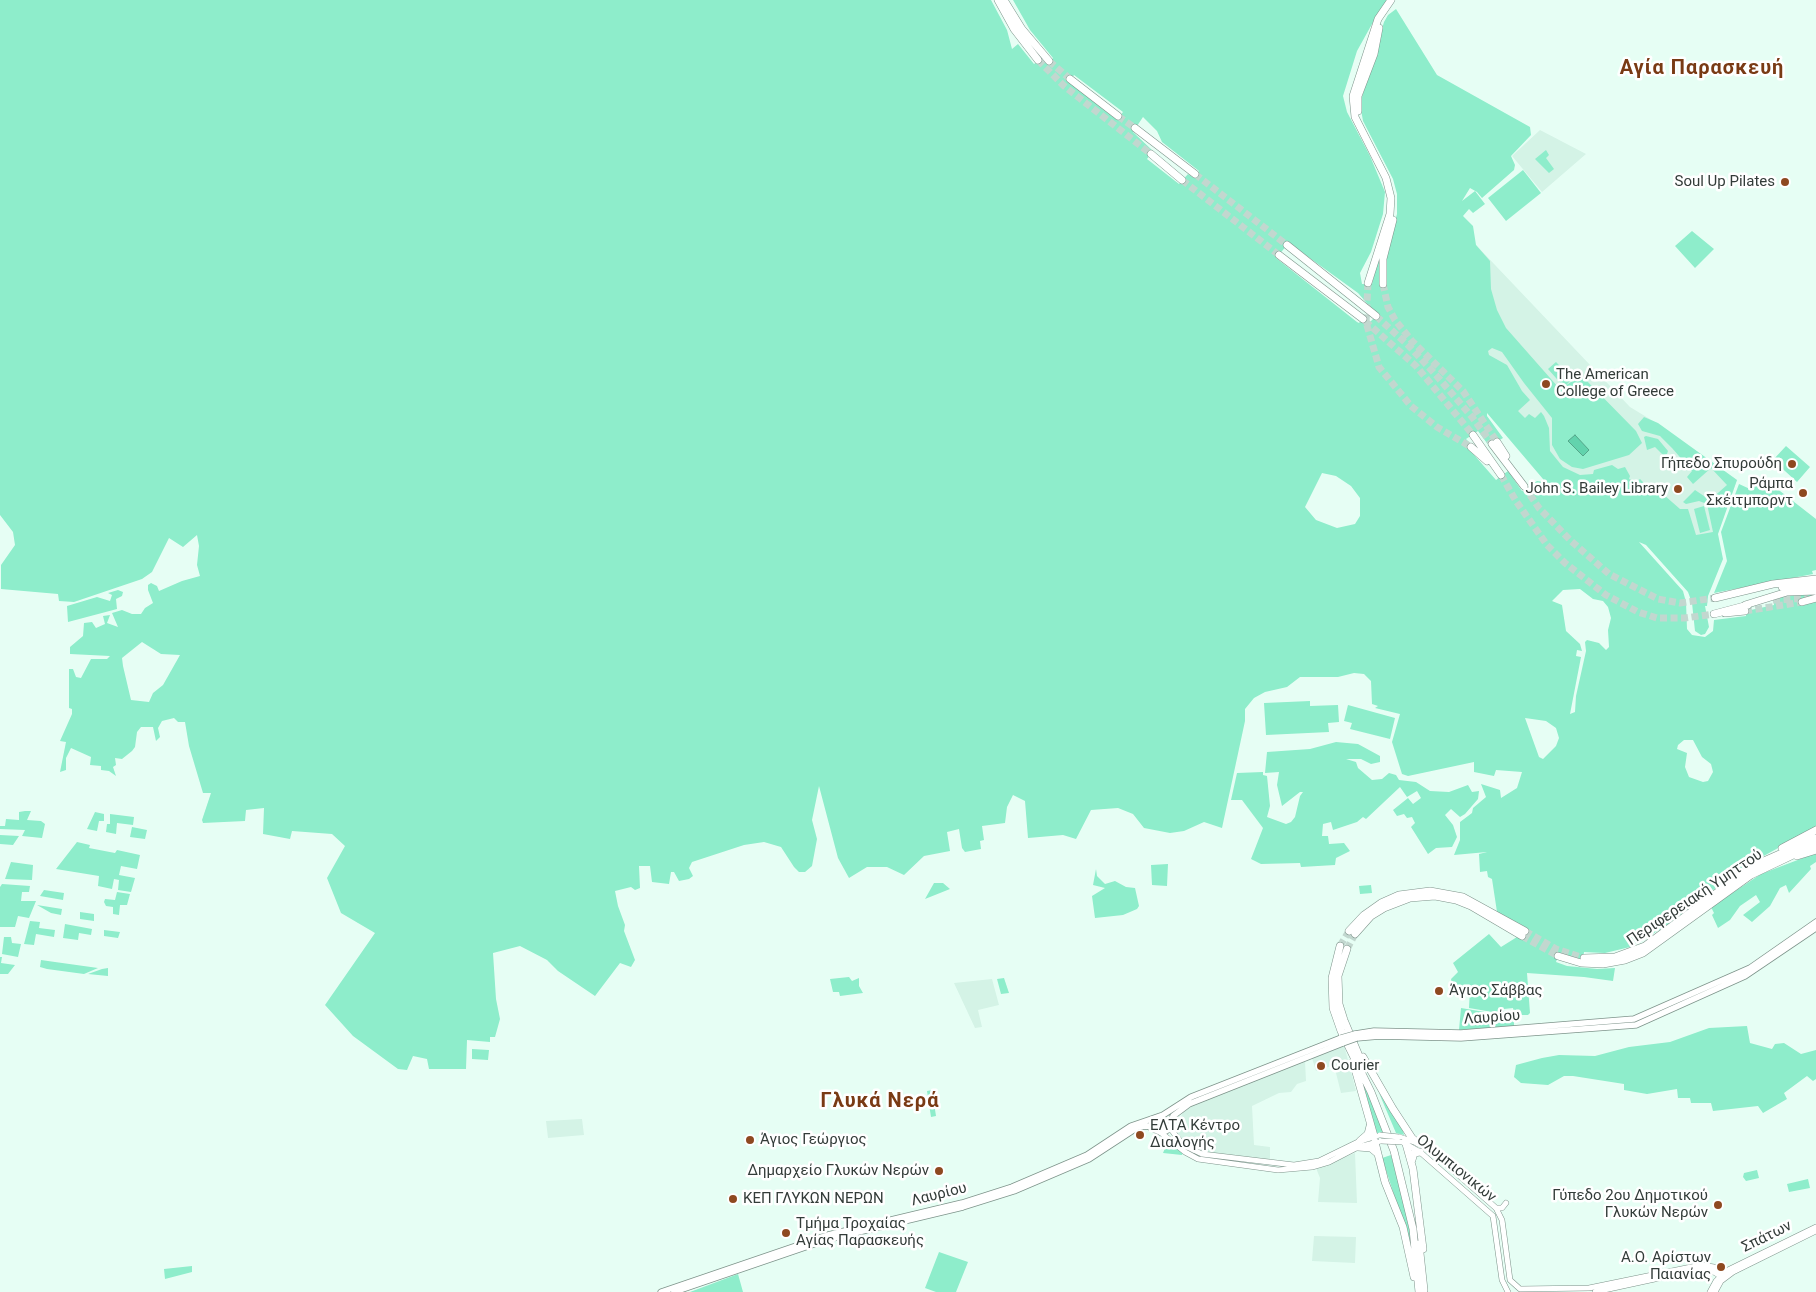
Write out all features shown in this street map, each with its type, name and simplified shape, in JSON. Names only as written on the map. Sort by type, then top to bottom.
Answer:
[{"type":"highway","points":[[998,0],[1014,28],[1038,60]]},
{"type":"highway","points":[[1004,0],[1026,34],[1049,61]]},
{"type":"highway","points":[[1368,283],[1390,214],[1391,198],[1386,178],[1355,117],[1353,96],[1378,19],[1390,3],[1395,6],[1382,17],[1374,54],[1357,103],[1360,119],[1390,177],[1395,196],[1394,215],[1383,259],[1383,284]]},
{"type":"highway","points":[[1070,79],[1118,116]]},
{"type":"highway","points":[[1135,128],[1195,174]]},
{"type":"highway","points":[[1151,154],[1182,180]]},
{"type":"highway","points":[[1287,245],[1376,316]]},
{"type":"highway","points":[[1279,255],[1363,319]]},
{"type":"highway","points":[[1471,447],[1501,475],[1473,435]]},
{"type":"highway","points":[[1494,443],[1522,483]]},
{"type":"highway","points":[[1816,578],[1773,584],[1716,598],[1788,586],[1816,586]]},
{"type":"highway","points":[[1745,608],[1787,592],[1816,591]]},
{"type":"highway","points":[[1802,602],[1816,598]]},
{"type":"highway","points":[[1714,614],[1773,600]]},
{"type":"highway","points":[[1742,874],[1762,859],[1816,830]]},
{"type":"highway","name":"Περιφερειακή Υμηττού","points":[[1584,958],[1615,957],[1645,946],[1742,874],[1764,861],[1816,838]]},
{"type":"highway","name":"Περιφερειακή Υμηττού","points":[[1558,956],[1581,963],[1603,964],[1643,953],[1751,875],[1816,844]]},
{"type":"highway","points":[[1751,875],[1816,850]]},
{"type":"highway","points":[[1352,932],[1372,908],[1390,899],[1421,891],[1456,897],[1486,908],[1524,934]]},
{"type":"highway","points":[[1418,1143],[1405,1127],[1342,1014],[1338,987],[1344,947],[1334,967],[1331,989],[1333,1008],[1354,1067],[1370,1124],[1377,1139],[1377,1153],[1389,1192],[1403,1227],[1418,1292]]},
{"type":"highway","points":[[1354,1035],[1390,1126],[1405,1175],[1421,1255],[1424,1292]]},
{"type":"highway","points":[[1342,1037],[1377,1107],[1401,1174],[1413,1229],[1418,1292]]},
{"type":"highway","points":[[1370,1124],[1368,1134],[1359,1144],[1371,1148],[1377,1153]]},
{"type":"highway","points":[[1405,1127],[1403,1140],[1412,1160],[1423,1250],[1424,1292]]},
{"type":"highway","points":[[1412,1160],[1414,1153],[1420,1152]]},
{"type":"main road","name":"Λαυρίου","points":[[661,1292],[828,1234],[962,1203],[1012,1187],[1087,1155],[1132,1126],[1160,1116],[1191,1097],[1342,1037],[1374,1031],[1466,1033],[1634,1019],[1750,968],[1816,922]]},
{"type":"main road","name":"Λαυρίου","points":[[1354,1035],[1466,1038],[1636,1024],[1745,976],[1816,928]]},
{"type":"main road","name":"Λαυρίου","points":[[1171,1121],[1178,1111],[1192,1102],[1342,1037]]},
{"type":"main road","points":[[1157,1130],[1154,1123],[1160,1116],[1168,1117],[1171,1121],[1170,1128]]},
{"type":"main road","name":"Λαυρίου","points":[[674,1292],[829,1238],[964,1207],[1014,1191],[1089,1159],[1138,1128],[1148,1126],[1157,1130],[1170,1128]]},
{"type":"main road","name":"Ολυμπιονικών","points":[[1170,1128],[1182,1145],[1199,1153],[1279,1165],[1319,1161],[1359,1144],[1377,1139],[1403,1140],[1418,1143],[1430,1150],[1496,1208],[1502,1220],[1510,1280],[1515,1287],[1522,1290],[1607,1290],[1698,1269],[1709,1270],[1723,1276]]},
{"type":"main road","name":"Ολυμπιονικών","points":[[1157,1130],[1185,1152],[1198,1159],[1278,1170],[1304,1169],[1321,1165],[1359,1144]]},
{"type":"main road","name":"Ολυμπιονικών","points":[[1403,1140],[1420,1152],[1490,1213],[1495,1223],[1502,1280],[1508,1292]]},
{"type":"main road","points":[[1496,1208],[1502,1208],[1506,1203]]},
{"type":"main road","points":[[1489,1225],[1494,1229],[1497,1237]]},
{"type":"main road","name":"Σπάτων","points":[[1714,1292],[1723,1276],[1816,1227]]},
{"type":"main road","name":"Σπάτων","points":[[1723,1276],[1816,1232]]},
{"type":"main road","points":[[1596,1289],[1698,1265],[1707,1265],[1723,1276],[1710,1292]]},
{"type":"shaded area","points":[[0,0],[991,0],[1007,30],[1012,49],[1018,44],[1034,64],[1041,59],[1048,65],[1053,58],[1030,30],[1013,0],[1390,0],[1377,15],[1357,51],[1343,96],[1347,112],[1370,156],[1385,192],[1383,214],[1371,252],[1360,273],[1362,284],[1372,284],[1380,252],[1384,262],[1397,214],[1397,194],[1393,179],[1363,121],[1360,104],[1384,22],[1388,15],[1396,9],[1437,75],[1530,127],[1531,135],[1511,156],[1515,165],[1514,170],[1482,198],[1477,192],[1470,188],[1462,201],[1475,191],[1485,204],[1473,213],[1469,209],[1463,216],[1473,226],[1476,245],[1490,261],[1491,289],[1497,310],[1506,328],[1558,387],[1564,387],[1548,369],[1556,362],[1572,379],[1565,386],[1580,376],[1583,377],[1636,431],[1642,443],[1629,455],[1583,469],[1572,467],[1560,459],[1552,445],[1552,418],[1502,352],[1492,348],[1488,351],[1489,355],[1507,365],[1522,391],[1530,400],[1518,411],[1525,418],[1529,414],[1535,418],[1541,412],[1549,428],[1550,451],[1563,467],[1580,475],[1593,474],[1594,470],[1612,465],[1618,469],[1625,467],[1630,476],[1629,479],[1636,482],[1640,479],[1650,489],[1664,495],[1680,509],[1688,509],[1696,535],[1713,532],[1707,504],[1699,501],[1686,504],[1683,502],[1695,490],[1710,500],[1727,485],[1711,468],[1693,484],[1687,477],[1692,471],[1672,448],[1660,436],[1642,431],[1638,424],[1644,417],[1658,423],[1737,480],[1718,534],[1723,559],[1708,596],[1707,606],[1705,606],[1709,627],[1705,634],[1701,635],[1695,631],[1692,603],[1688,592],[1646,545],[1639,542],[1683,591],[1686,602],[1687,629],[1692,635],[1705,637],[1713,631],[1714,620],[1746,616],[1746,611],[1774,605],[1774,599],[1790,595],[1815,595],[1801,602],[1803,606],[1816,599],[1816,827],[1742,868],[1666,926],[1630,947],[1605,953],[1584,952],[1583,960],[1559,953],[1556,962],[1567,966],[1597,969],[1615,968],[1613,981],[1527,973],[1530,1013],[1528,1015],[1514,1015],[1513,1008],[1504,1009],[1504,1014],[1469,1008],[1470,989],[1453,988],[1451,979],[1458,972],[1453,963],[1489,934],[1501,947],[1517,937],[1521,939],[1527,928],[1497,912],[1492,879],[1488,877],[1487,871],[1480,872],[1479,854],[1487,852],[1454,855],[1460,840],[1460,822],[1472,813],[1473,808],[1486,797],[1481,784],[1500,790],[1501,798],[1517,788],[1522,772],[1496,770],[1494,776],[1474,772],[1474,762],[1408,776],[1402,774],[1392,742],[1400,714],[1375,708],[1378,706],[1372,704],[1371,681],[1364,674],[1354,673],[1338,677],[1300,677],[1287,687],[1265,692],[1254,698],[1245,709],[1245,721],[1222,828],[1204,822],[1184,831],[1170,833],[1144,828],[1133,814],[1118,808],[1091,810],[1076,839],[1063,835],[1028,838],[1025,801],[1013,795],[1007,807],[1005,823],[982,826],[984,840],[980,841],[981,849],[965,852],[962,848],[959,829],[947,832],[950,851],[924,856],[904,875],[887,867],[867,867],[849,878],[838,858],[819,786],[812,820],[817,839],[812,866],[805,872],[799,872],[794,867],[781,847],[764,842],[744,845],[692,862],[689,868],[693,876],[679,881],[674,872],[671,872],[669,884],[652,882],[650,866],[639,866],[640,888],[635,890],[631,887],[615,891],[625,925],[624,931],[635,960],[631,967],[620,963],[595,996],[558,971],[547,960],[520,946],[493,953],[496,999],[500,1019],[495,1037],[490,1037],[490,1042],[467,1040],[466,1069],[429,1069],[427,1059],[413,1056],[407,1070],[398,1069],[353,1036],[325,1005],[375,933],[341,913],[327,878],[345,846],[332,834],[292,831],[290,839],[263,834],[264,808],[246,810],[245,821],[203,823],[202,820],[211,793],[203,793],[189,746],[185,722],[178,722],[174,718],[162,721],[158,728],[160,737],[156,741],[153,727],[141,727],[137,732],[135,747],[132,751],[122,759],[115,758],[116,765],[113,767],[116,776],[109,771],[101,770],[101,766],[90,765],[91,757],[71,748],[66,758],[66,770],[60,772],[66,742],[60,741],[72,714],[72,709],[69,708],[69,669],[73,669],[76,677],[81,678],[91,659],[107,659],[110,656],[70,654],[70,647],[83,636],[84,623],[92,622],[96,628],[105,624],[103,616],[110,615],[107,623],[118,627],[112,613],[122,610],[132,614],[141,614],[145,608],[153,603],[148,590],[148,585],[151,583],[157,586],[159,591],[200,576],[197,565],[199,546],[197,535],[183,547],[169,538],[152,572],[142,579],[74,602],[59,601],[58,594],[1,589],[1,565],[15,545],[13,532],[0,515]],"holes":[[[1074,75],[1123,112],[1117,120],[1069,82]],[[1143,117],[1157,131],[1162,142],[1199,171],[1194,178],[1188,174],[1179,184],[1147,159],[1153,151],[1133,132]],[[1289,243],[1358,293],[1377,315],[1370,322],[1364,317],[1359,323],[1276,258]],[[1487,413],[1544,482],[1537,481],[1522,491],[1508,471],[1496,480],[1469,449],[1472,445],[1466,439],[1478,431],[1489,446],[1503,438],[1487,416]],[[1322,473],[1336,476],[1351,486],[1360,498],[1360,516],[1355,524],[1337,528],[1316,520],[1305,507]],[[1580,589],[1593,599],[1603,601],[1608,607],[1611,618],[1608,630],[1609,647],[1606,650],[1599,643],[1587,640],[1585,642],[1586,651],[1576,696],[1575,712],[1570,714],[1581,657],[1576,656],[1577,650],[1582,651],[1580,644],[1566,631],[1562,605],[1552,601],[1563,590]],[[142,642],[161,654],[180,655],[163,685],[153,693],[149,702],[131,700],[122,658]],[[1525,718],[1546,721],[1556,728],[1559,738],[1556,746],[1543,759],[1539,757]],[[1684,740],[1693,740],[1702,757],[1711,764],[1713,772],[1708,781],[1703,782],[1689,777],[1685,767],[1687,753],[1677,749],[1678,745]]]},
{"type":"shaded area","points":[[1540,130],[1586,154],[1542,192],[1512,156]]},
{"type":"shaded area","points":[[1546,150],[1549,155],[1546,158],[1554,169],[1549,173],[1535,159]]},
{"type":"shaded area","points":[[1523,170],[1541,193],[1506,221],[1488,198]]},
{"type":"shaded area","points":[[1692,231],[1714,249],[1695,268],[1675,246]]},
{"type":"shaded area","name":"The American College of Greece","points":[[1476,245],[1630,407],[1658,424],[1737,480],[1719,529],[1703,541],[1558,467],[1462,356]]},
{"type":"shaded area","points":[[1575,435],[1589,450],[1583,456],[1568,441]]},
{"type":"shaded area","points":[[1644,437],[1658,439],[1668,451],[1667,454],[1663,455],[1655,447],[1647,450]]},
{"type":"shaded area","name":"Γήπεδο Σπυρούδη","points":[[1786,446],[1810,467],[1797,482],[1773,460]]},
{"type":"shaded area","points":[[1763,480],[1816,519],[1816,570],[1812,571],[1813,574],[1714,593],[1727,561],[1721,532],[1739,484],[1750,489]]},
{"type":"shaded area","points":[[1704,506],[1710,530],[1700,533],[1694,509]]},
{"type":"shaded area","points":[[118,590],[123,592],[122,596],[116,599],[117,609],[68,622],[67,606],[97,597],[110,601],[112,595],[108,593]]},
{"type":"shaded area","points":[[1310,701],[1310,706],[1338,705],[1339,722],[1328,723],[1329,732],[1266,735],[1264,703]]},
{"type":"shaded area","points":[[1348,705],[1395,718],[1390,739],[1350,729],[1352,723],[1344,721]]},
{"type":"shaded area","points":[[1336,742],[1358,744],[1380,756],[1380,762],[1371,764],[1361,759],[1346,759],[1356,762],[1358,768],[1372,780],[1382,779],[1389,773],[1396,775],[1399,780],[1416,782],[1430,791],[1449,792],[1468,785],[1472,792],[1479,791],[1478,799],[1465,814],[1460,817],[1451,809],[1445,815],[1453,825],[1457,837],[1452,847],[1436,848],[1428,854],[1411,827],[1415,823],[1412,817],[1407,818],[1404,814],[1397,816],[1393,810],[1408,798],[1413,804],[1421,798],[1417,791],[1407,797],[1400,787],[1366,819],[1363,817],[1357,822],[1333,830],[1331,822],[1323,824],[1322,836],[1328,836],[1329,844],[1344,843],[1350,851],[1336,858],[1335,865],[1301,867],[1300,863],[1261,864],[1251,859],[1263,828],[1242,800],[1231,800],[1237,773],[1263,772],[1263,775],[1267,776],[1270,806],[1267,817],[1286,824],[1295,817],[1300,796],[1303,792],[1300,792],[1282,806],[1277,785],[1279,772],[1265,773],[1267,752],[1310,749]]},
{"type":"shaded area","points":[[31,811],[27,820],[41,821],[45,824],[42,838],[22,836],[25,830],[0,829],[0,826],[5,826],[6,819],[19,820],[19,812]]},
{"type":"shaded area","points":[[95,812],[104,814],[104,821],[99,821],[97,831],[87,829]]},
{"type":"shaded area","points":[[110,814],[134,817],[133,825],[117,823],[116,834],[106,832],[107,824],[110,824]]},
{"type":"shaded area","points":[[132,827],[147,830],[145,839],[130,837]]},
{"type":"shaded area","points":[[0,835],[19,836],[13,845],[0,844]]},
{"type":"shaded area","points":[[77,842],[90,845],[89,848],[115,853],[117,850],[140,855],[137,869],[121,866],[119,875],[135,878],[131,892],[118,890],[119,880],[114,879],[112,889],[98,886],[99,876],[56,869]]},
{"type":"shaded area","points":[[1816,853],[1816,862],[1810,866],[1811,869],[1789,893],[1786,885],[1780,888],[1770,906],[1752,922],[1743,915],[1760,902],[1756,895],[1740,906],[1730,920],[1718,928],[1712,915],[1714,913],[1711,907],[1761,874]]},
{"type":"shaded area","points":[[11,862],[33,865],[32,880],[5,879]]},
{"type":"shaded area","points":[[1168,864],[1167,886],[1152,885],[1151,865]]},
{"type":"shaded area","points":[[1096,869],[1097,876],[1105,884],[1115,881],[1126,887],[1135,888],[1139,906],[1137,909],[1123,915],[1095,918],[1092,896],[1105,888],[1093,885]]},
{"type":"shaded area","points":[[934,883],[943,883],[950,889],[925,899]]},
{"type":"shaded area","points":[[2,884],[30,886],[29,892],[22,892],[21,901],[36,901],[29,918],[18,916],[15,927],[0,927],[0,887]]},
{"type":"shaded area","points":[[1371,885],[1372,893],[1360,894],[1359,886]]},
{"type":"shaded area","points":[[44,890],[64,893],[63,900],[40,896]]},
{"type":"shaded area","points":[[117,892],[130,894],[127,905],[120,905],[119,915],[113,914],[113,907],[106,906],[104,902],[105,899],[115,900]]},
{"type":"shaded area","points":[[37,905],[62,909],[61,915],[51,913]]},
{"type":"shaded area","points":[[80,912],[94,914],[94,921],[80,919]]},
{"type":"shaded area","points":[[30,921],[40,922],[39,928],[55,930],[54,937],[36,934],[34,945],[24,944]]},
{"type":"shaded area","points":[[65,924],[92,929],[91,935],[79,933],[78,940],[63,938]]},
{"type":"shaded area","points":[[104,930],[120,932],[118,938],[104,936]]},
{"type":"shaded area","points":[[4,937],[11,937],[12,943],[21,944],[18,957],[2,954]]},
{"type":"shaded area","points":[[0,957],[2,957],[1,963],[15,965],[8,974],[0,974]]},
{"type":"shaded area","points":[[41,960],[98,968],[84,974],[47,969],[40,967]]},
{"type":"shaded area","points":[[108,968],[108,976],[88,974],[102,969]]},
{"type":"shaded area","points":[[849,977],[852,981],[859,978],[859,986],[863,993],[840,996],[839,992],[833,992],[830,979]]},
{"type":"shaded area","points":[[1004,978],[1009,993],[1001,994],[997,979]]},
{"type":"shaded area","points":[[992,979],[999,1005],[978,1010],[982,1027],[975,1028],[954,983]]},
{"type":"shaded area","points":[[1461,1008],[1514,1017],[1514,1026],[1459,1030]]},
{"type":"shaded area","points":[[1747,1026],[1750,1043],[1772,1049],[1775,1044],[1784,1043],[1801,1054],[1816,1050],[1816,1079],[1813,1081],[1807,1076],[1784,1093],[1787,1099],[1763,1113],[1758,1106],[1713,1111],[1711,1103],[1691,1103],[1690,1098],[1678,1098],[1677,1089],[1647,1094],[1624,1090],[1624,1084],[1573,1076],[1564,1076],[1548,1085],[1521,1083],[1514,1077],[1516,1065],[1542,1058],[1559,1055],[1595,1056],[1629,1047],[1670,1042],[1709,1028]]},
{"type":"shaded area","points":[[1344,1045],[1356,1091],[1341,1093],[1334,1065],[1316,1071],[1312,1058]]},
{"type":"shaded area","points":[[472,1049],[489,1050],[488,1060],[472,1059]]},
{"type":"shaded area","points":[[1305,1061],[1306,1081],[1297,1084],[1291,1092],[1279,1093],[1252,1106],[1254,1145],[1270,1147],[1270,1161],[1209,1154],[1190,1146],[1174,1132],[1185,1108]]},
{"type":"shaded area","points":[[1356,1068],[1371,1100],[1384,1133],[1375,1134]]},
{"type":"shaded area","points":[[932,1090],[936,1116],[931,1117],[927,1091]]},
{"type":"shaded area","points":[[1379,1093],[1403,1131],[1404,1135],[1396,1133]]},
{"type":"shaded area","points":[[1162,1118],[1168,1124],[1162,1130],[1156,1124]]},
{"type":"shaded area","points":[[582,1119],[584,1135],[548,1138],[546,1121]]},
{"type":"shaded area","points":[[1168,1141],[1183,1153],[1182,1155],[1163,1153]]},
{"type":"shaded area","points":[[1355,1153],[1357,1203],[1318,1202],[1320,1178],[1316,1168]]},
{"type":"shaded area","points":[[1391,1155],[1409,1223],[1415,1271],[1402,1219],[1382,1158]]},
{"type":"shaded area","points":[[1757,1170],[1759,1178],[1746,1181],[1743,1177],[1744,1173]]},
{"type":"shaded area","points":[[1808,1179],[1810,1188],[1789,1192],[1787,1184]]},
{"type":"shaded area","points":[[1314,1236],[1356,1237],[1355,1263],[1312,1261]]},
{"type":"shaded area","points":[[939,1252],[968,1262],[956,1292],[936,1292],[925,1288]]},
{"type":"shaded area","points":[[192,1266],[192,1272],[165,1279],[164,1269]]},
{"type":"shaded area","points":[[738,1274],[743,1292],[690,1292]]},
{"type":"tunnel","points":[[1038,60],[1064,86],[1151,154]]},
{"type":"tunnel","points":[[1049,61],[1070,79]]},
{"type":"tunnel","points":[[1118,116],[1135,128]]},
{"type":"tunnel","points":[[1195,174],[1287,245]]},
{"type":"tunnel","points":[[1182,180],[1279,255]]},
{"type":"tunnel","points":[[1368,283],[1366,322],[1379,367],[1411,406],[1437,427],[1471,447]]},
{"type":"tunnel","points":[[1383,284],[1388,307],[1395,320],[1412,341],[1463,391],[1497,442]]},
{"type":"tunnel","points":[[1376,316],[1409,346],[1436,375],[1492,444]]},
{"type":"tunnel","points":[[1365,321],[1416,366],[1473,435]]},
{"type":"tunnel","points":[[1501,475],[1516,501],[1547,545],[1565,563],[1606,595],[1638,612],[1657,618],[1685,618],[1714,614]]},
{"type":"tunnel","points":[[1524,486],[1539,508],[1570,540],[1609,574],[1658,599],[1680,603],[1715,598]]},
{"type":"tunnel","points":[[1773,600],[1808,598]]},
{"type":"tunnel","points":[[1745,611],[1802,602]]},
{"type":"tunnel","points":[[1340,946],[1349,931]]},
{"type":"tunnel","points":[[1525,931],[1556,949],[1584,958]]},
{"type":"tunnel","points":[[1347,949],[1355,934]]},
{"type":"tunnel","points":[[1522,936],[1558,956]]},
{"type":"place","name":"Soul Up Pilates","points":[[1785,182]]},
{"type":"place","name":"The American College of Greece","points":[[1546,384]]},
{"type":"place","name":"Γήπεδο Σπυρούδη","points":[[1792,464]]},
{"type":"place","name":"John S. Bailey Library","points":[[1678,489]]},
{"type":"place","name":"Ράμπα Σκέιτμπορντ","points":[[1803,493]]},
{"type":"place","name":"Άγιος Σάββας","points":[[1439,991]]},
{"type":"place","name":"Courier","points":[[1321,1066]]},
{"type":"place","name":"ΕΛΤΑ Κέντρο Διαλογής","points":[[1140,1135]]},
{"type":"place","name":"Άγιος Γεώργιος","points":[[750,1140]]},
{"type":"place","name":"Δημαρχείο Γλυκών Νερών","points":[[939,1171]]},
{"type":"place","name":"ΚΕΠ ΓΛΥΚΩΝ ΝΕΡΩΝ","points":[[733,1199]]},
{"type":"place","name":"Γύπεδο 2ου Δημοτικού Γλυκών Νερών","points":[[1718,1205]]},
{"type":"place","name":"Τμήμα Τροχαίας Αγίας Παρασκευής","points":[[786,1233]]},
{"type":"place","name":"Α.Ο. Αρίστων Παιανίας","points":[[1721,1267]]},
{"type":"district","name":"Αγία Παρασκευή","points":[[1702,69]]},
{"type":"district","name":"Γλυκά Νερά","points":[[880,1102]]}]
